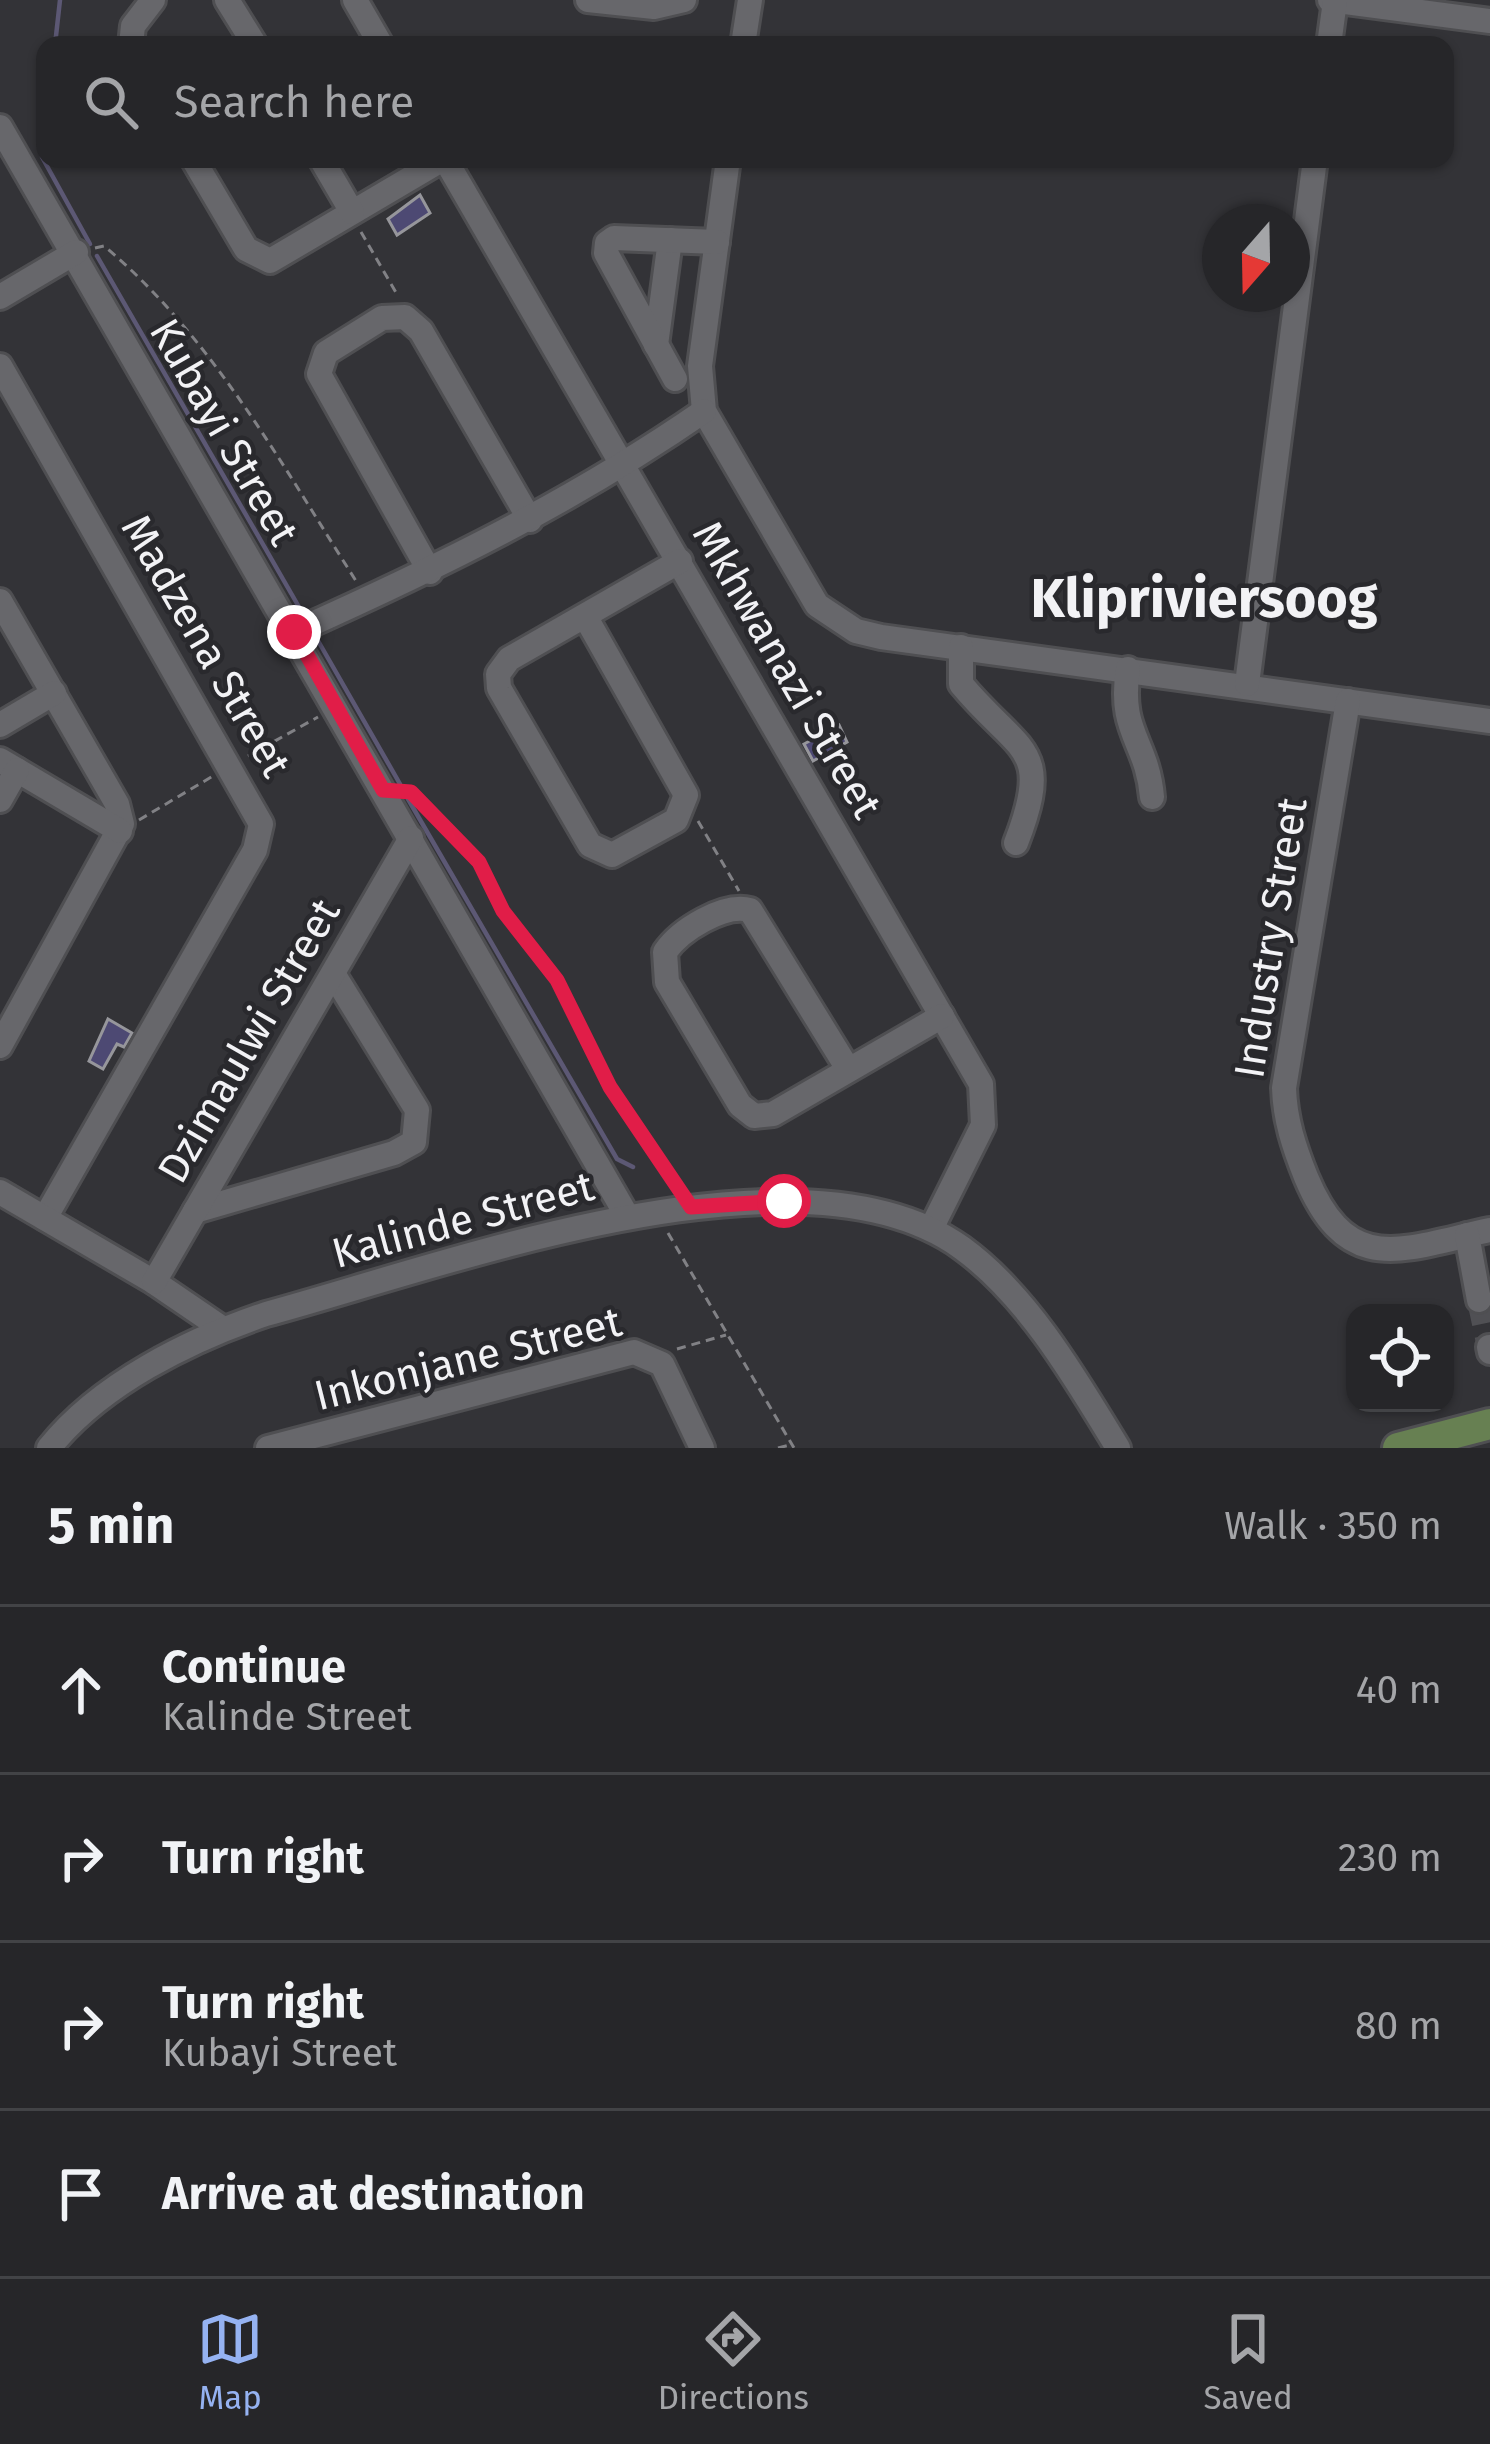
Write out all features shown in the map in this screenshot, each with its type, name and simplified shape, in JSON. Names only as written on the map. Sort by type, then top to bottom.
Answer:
[{"type":"main road","points":[[1398,1448],[1490,1424]]},
{"type":"street","points":[[132,36],[153,0]]},
{"type":"street","points":[[227,0],[250,36]]},
{"type":"street","points":[[355,0],[376,36]]},
{"type":"street","points":[[588,0],[654,7],[684,0]]},
{"type":"street","points":[[744,36],[750,0]]},
{"type":"street","points":[[1330,36],[1333,0],[1490,21]]},
{"type":"street","name":"Kubayi Street","points":[[0,127],[627,1216]]},
{"type":"street","points":[[198,168],[241,242],[260,260],[280,258],[428,168]]},
{"type":"street","points":[[327,168],[351,213]]},
{"type":"street","name":"Mkhwanazi Street","points":[[449,168],[982,1084],[986,1111],[931,1229]]},
{"type":"street","points":[[727,168],[700,367],[704,411],[817,605],[856,631],[1490,721]]},
{"type":"street","points":[[1246,685],[1314,168]]},
{"type":"street","points":[[675,379],[606,253],[607,243],[614,238],[716,242]]},
{"type":"street","points":[[656,345],[670,240]]},
{"type":"street","points":[[0,297],[76,252]]},
{"type":"street","points":[[430,572],[319,374],[321,359],[332,347],[396,315],[422,332],[530,520]]},
{"type":"street","name":"Madzena Street","points":[[0,366],[261,824],[255,850],[45,1218]]},
{"type":"street","points":[[294,632],[430,572],[530,520],[625,466],[704,411]]},
{"type":"street","points":[[585,616],[682,783],[684,809],[676,820],[620,853],[596,850],[499,688],[499,669],[509,659],[680,561]]},
{"type":"street","points":[[0,601],[117,804],[120,831],[0,1046]]},
{"type":"street","points":[[961,647],[961,684],[1032,767],[1035,791],[1016,844]]},
{"type":"street","points":[[1128,669],[1123,710],[1150,772],[1152,796]]},
{"type":"street","points":[[0,725],[54,693]]},
{"type":"street","name":"Industry Street","points":[[1348,701],[1284,1088],[1288,1127],[1318,1205],[1342,1237],[1385,1251],[1479,1232]]},
{"type":"street","points":[[0,800],[8,765],[120,831]]},
{"type":"street","name":"Dzimaulwi Street","points":[[154,1282],[411,838]]},
{"type":"street","points":[[848,1069],[762,922],[742,908],[678,938],[662,962],[667,982],[740,1106],[754,1116],[773,1114],[942,1016]]},
{"type":"street","points":[[195,1211],[394,1154],[414,1142],[417,1110],[334,975]]},
{"type":"street","points":[[0,1192],[154,1282],[223,1329]]},
{"type":"street","name":"Kalinde Street","points":[[49,1448],[96,1400],[223,1329],[627,1216],[691,1207],[838,1202],[892,1212],[931,1229],[983,1266],[1044,1337],[1118,1448]]},
{"type":"street","points":[[1479,1232],[1479,1300]]},
{"type":"street","name":"Inkonjane Street","points":[[268,1448],[623,1354],[653,1357],[678,1392],[702,1448]]},
{"type":"path","points":[[351,213],[399,298],[396,315]]},
{"type":"path","points":[[104,246],[210,359],[368,599]]},
{"type":"path","points":[[383,790],[411,792],[479,862],[503,911],[557,980],[610,1087],[691,1207]]},
{"type":"path","points":[[684,809],[695,815],[741,894],[742,908]]},
{"type":"path","points":[[655,1211],[793,1446],[778,1448]]},
{"type":"path","points":[[653,1357],[728,1335]]},
{"type":"building","points":[[420,195],[430,213],[397,235],[388,219]]},
{"type":"building","points":[[839,725],[847,742],[813,761],[804,744]]},
{"type":"building","points":[[108,1019],[132,1033],[124,1047],[117,1044],[103,1069],[89,1061]]},
{"type":"waterway","points":[[56,36],[60,0]]},
{"type":"waterway","points":[[48,168],[90,244]]},
{"type":"waterway","points":[[97,256],[303,614]]},
{"type":"waterway","points":[[317,639],[400,784]]},
{"type":"waterway","points":[[408,799],[617,1159],[633,1167]]},
{"type":"tunnel","points":[[1479,1300],[1489,1347]]},
{"type":"district","name":"Klipriviersoog","points":[[1204,599]]},
{"type":"route","points":[[294,632],[383,790],[411,792],[479,862],[503,911],[557,980],[610,1087],[691,1207],[784,1201]]}]
